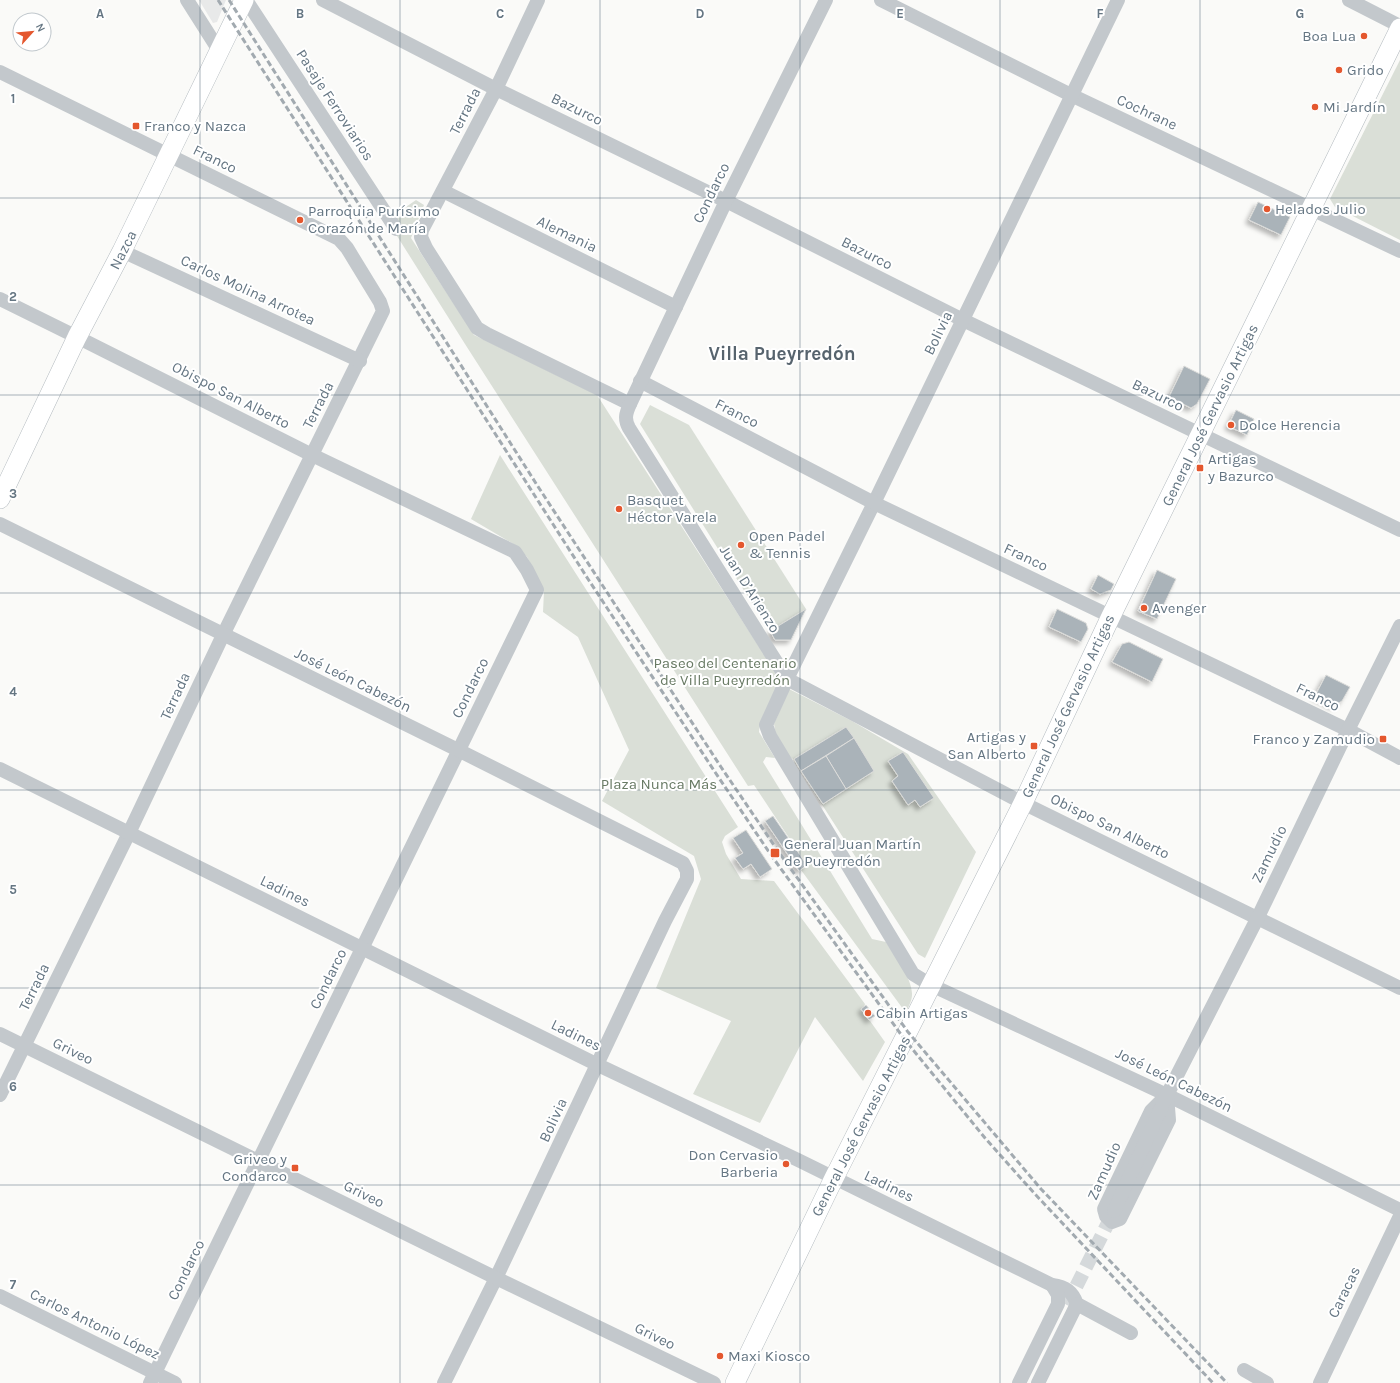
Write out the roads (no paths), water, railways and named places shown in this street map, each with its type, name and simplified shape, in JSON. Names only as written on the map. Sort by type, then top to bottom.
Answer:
[{"type":"street","points":[[187,0],[220,52]]},
{"type":"street","name":"Nazca","points":[[0,499],[77,336],[122,251],[245,0]]},
{"type":"street","name":"Pasaje Ferroviarios","points":[[245,0],[396,229]]},
{"type":"street","name":"Bazurco","points":[[323,0],[496,89],[726,201],[963,320],[1400,530]]},
{"type":"street","name":"Terrada","points":[[538,0],[496,89],[422,230],[421,237],[426,248],[477,328],[630,404]]},
{"type":"street","name":"Condarco","points":[[630,404],[726,201],[826,0]]},
{"type":"street","name":"Cochrane","points":[[881,0],[1071,95],[1400,251]]},
{"type":"street","name":"Bolivia","points":[[787,679],[1118,0]]},
{"type":"street","points":[[1349,0],[1400,27]]},
{"type":"street","name":"General José Gervasio Artigas","points":[[735,1383],[834,1178],[1023,803],[1111,616],[1400,27]]},
{"type":"street","name":"Franco","points":[[0,72],[339,239],[347,248],[380,302],[383,311]]},
{"type":"street","name":"Alemania","points":[[443,191],[676,307]]},
{"type":"street","name":"Carlos Molina Arrotea","points":[[122,251],[360,361]]},
{"type":"street","name":"Obispo San Alberto","points":[[0,299],[77,336],[312,455],[515,552],[527,570],[537,590]]},
{"type":"street","name":"Terrada","points":[[0,1096],[129,833],[223,635],[360,361],[383,311]]},
{"type":"street","name":"Franco","points":[[640,381],[874,503],[1348,730],[1400,758]]},
{"type":"street","name":"Juan D’Arienzo","points":[[630,404],[626,412],[625,420],[629,428],[787,679]]},
{"type":"street","name":"José León Cabezón","points":[[0,524],[683,863],[687,871]]},
{"type":"street","name":"Condarco","points":[[152,1378],[537,590]]},
{"type":"street","name":"Zamudio","points":[[1114,1211],[1167,1095],[1258,917],[1400,626]]},
{"type":"street","points":[[787,679],[766,725],[770,736],[913,974],[931,985]]},
{"type":"street","name":"Obispo San Alberto","points":[[787,679],[1023,803],[1400,988]]},
{"type":"street","name":"Ladines","points":[[0,769],[598,1065],[834,1178],[1052,1285],[1064,1287],[1075,1297],[1072,1305],[1131,1333]]},
{"type":"street","name":"Bolivia","points":[[444,1383],[598,1065],[665,921],[687,879],[687,871]]},
{"type":"street","name":"José León Cabezón","points":[[931,985],[1167,1095],[1400,1210]]},
{"type":"street","name":"Griveo","points":[[0,1034],[496,1278],[714,1383]]},
{"type":"street","name":"Zamudio","points":[[1167,1095],[1169,1120],[1120,1219],[1112,1222],[1106,1216],[1104,1209],[1151,1111],[1167,1095]]},
{"type":"street","name":"Caracas","points":[[1320,1383],[1400,1216]]},
{"type":"street","points":[[1019,1383],[1058,1304],[1058,1295],[1052,1285]]},
{"type":"street","name":"Carlos Antonio López","points":[[0,1296],[152,1378],[175,1383]]},
{"type":"street","points":[[1029,1383],[1072,1305]]},
{"type":"street","points":[[1038,1383],[1072,1305]]},
{"type":"street","points":[[1244,1370],[1267,1383]]},
{"type":"tunnel","points":[[1067,1305],[1114,1211]]},
{"type":"railway","points":[[218,0],[588,579],[771,855],[905,1040],[985,1138],[1034,1193],[1213,1383]]},
{"type":"railway","points":[[229,0],[537,485],[721,767],[778,851],[908,1032],[1041,1189],[1227,1383]]},
{"type":"place","name":"Boa Lua","points":[[1364,36]]},
{"type":"place","name":"Grido","points":[[1339,70]]},
{"type":"place","name":"Mi Jardín","points":[[1315,107]]},
{"type":"place","name":"Franco y Nazca","points":[[136,126]]},
{"type":"place","name":"Helados Julio","points":[[1267,209]]},
{"type":"place","name":"Parroquia Purísimo Corazón de María","points":[[300,220]]},
{"type":"place","name":"Dolce Herencia","points":[[1231,425]]},
{"type":"place","name":"Artigas y Bazurco","points":[[1200,468]]},
{"type":"place","name":"Basquet Héctor Varela","points":[[619,509]]},
{"type":"place","name":"Open Padel & Tennis","points":[[741,545]]},
{"type":"place","name":"Avenger","points":[[1144,608]]},
{"type":"place","name":"Franco y Zamudio","points":[[1383,739]]},
{"type":"place","name":"Artigas y San Alberto","points":[[1034,746]]},
{"type":"place","name":"General Juan Martín de Pueyrredón","points":[[775,853]]},
{"type":"place","name":"Cabin Artigas","points":[[868,1013]]},
{"type":"place","name":"Don Cervasio Barberia","points":[[786,1164]]},
{"type":"place","name":"Griveo y Condarco","points":[[295,1168]]},
{"type":"place","name":"Maxi Kiosco","points":[[720,1356]]},
{"type":"district","name":"Villa Pueyrredón","points":[[782,353]]},
{"type":"park label","name":"Paseo del Centenario de Villa Pueyrredón","points":[[725,672]]},
{"type":"park label","name":"Plaza Nunca Más","points":[[659,784]]}]
